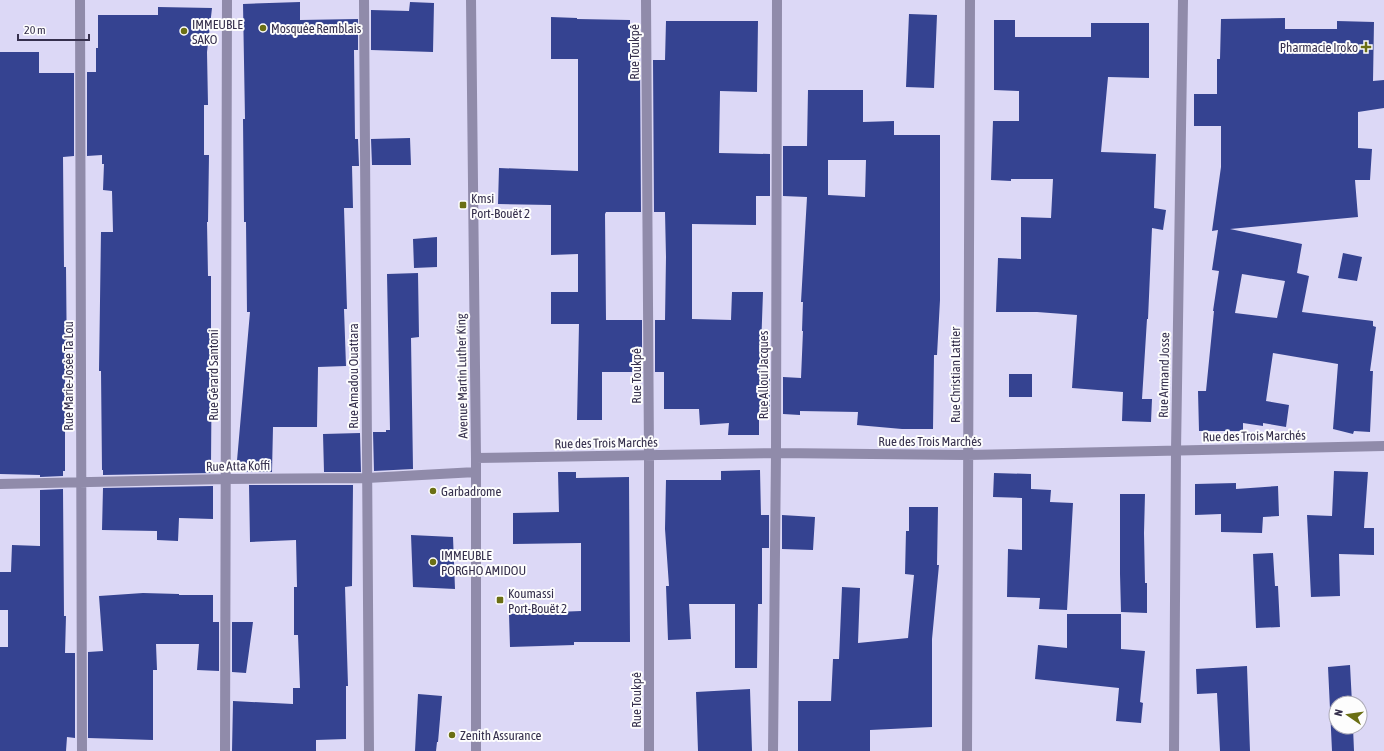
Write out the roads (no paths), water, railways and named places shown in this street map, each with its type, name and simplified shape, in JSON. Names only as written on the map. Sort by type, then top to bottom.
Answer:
[{"type":"street","name":"Rue Marie-Josée Ta Lou","points":[[80,0],[82,751]]},
{"type":"street","name":"Rue Gérard Santoni","points":[[225,751],[227,0]]},
{"type":"street","name":"Rue Amadou Ouattara","points":[[364,0],[369,751]]},
{"type":"street","name":"Avenue Martin Luther King","points":[[471,0],[476,458],[476,751]]},
{"type":"street","name":"Rue Toukpê","points":[[646,0],[650,751]]},
{"type":"street","name":"Rue Alloui Jacques","points":[[773,751],[776,453],[777,0]]},
{"type":"street","name":"Rue Christian Lattier","points":[[967,751],[970,0]]},
{"type":"street","name":"Rue Armand Josse","points":[[1174,751],[1176,451],[1183,0]]},
{"type":"street","name":"Rue des Trois Marchés","points":[[476,458],[776,453],[967,455],[1384,446]]},
{"type":"street","name":"Rue Atta Koffi","points":[[0,484],[226,479],[367,478],[476,472]]},
{"type":"place","name":"Mosquée Remblais","points":[[263,28]]},
{"type":"place","name":"IMMEUBLE SAKO","points":[[184,31]]},
{"type":"place","name":"Pharmacie Iroko","points":[[1366,47]]},
{"type":"place","name":"Kmsi Port-Bouët 2","points":[[463,205]]},
{"type":"place","name":"Garbadrome","points":[[433,491]]},
{"type":"place","name":"IMMEUBLE PORGHO AMIDOU","points":[[433,562]]},
{"type":"place","name":"Koumassi Port-Bouët 2","points":[[500,600]]},
{"type":"place","name":"Zenith Assurance","points":[[452,735]]}]
